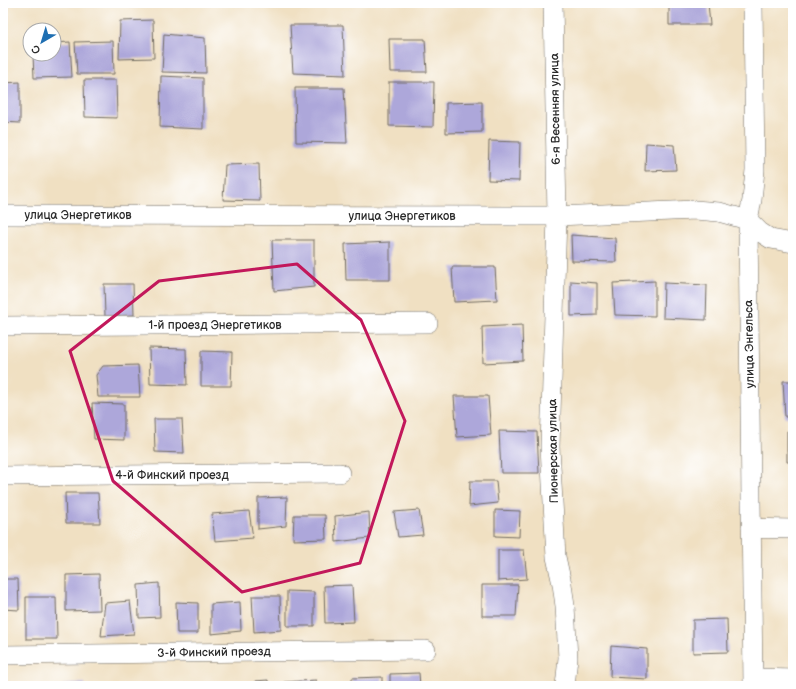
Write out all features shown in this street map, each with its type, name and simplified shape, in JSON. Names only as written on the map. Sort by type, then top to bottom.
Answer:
[{"type":"street","name":"6-я Весенняя улица","points":[[553,3],[556,216]]},
{"type":"street","name":"улица Энгельса","points":[[753,3],[755,170],[748,220],[753,682]]},
{"type":"street","name":"улица Энергетиков","points":[[3,216],[556,216],[695,210],[719,212],[748,220],[760,232],[771,239],[793,243]]},
{"type":"street","name":"Пионерская улица","points":[[556,216],[550,447],[556,557],[565,606],[568,658],[565,686]]},
{"type":"street","name":"1-й проезд Энергетиков","points":[[3,326],[428,323]]},
{"type":"street","name":"4-й Финский проезд","points":[[3,476],[340,473]]},
{"type":"street","points":[[751,528],[793,528]]},
{"type":"street","name":"3-й Финский проезд","points":[[3,655],[426,650]]},
{"type":"street","points":[[753,682],[793,679]]},
{"type":"highlighted area","points":[[297,264],[361,320],[405,421],[360,563],[242,592],[113,481],[70,351],[159,281]]},
{"type":"building","points":[[669,3],[708,3],[710,25],[669,25]]},
{"type":"building","points":[[153,20],[154,58],[119,59],[120,21]]},
{"type":"building","points":[[290,25],[343,25],[345,75],[293,73]]},
{"type":"building","points":[[164,34],[205,38],[206,73],[162,72]]},
{"type":"building","points":[[389,39],[425,39],[427,72],[390,72]]},
{"type":"building","points":[[113,41],[114,74],[77,74],[75,42]]},
{"type":"building","points":[[62,42],[70,42],[72,77],[34,78],[33,62],[62,62]]},
{"type":"building","points":[[161,76],[203,78],[203,129],[160,127]]},
{"type":"building","points":[[84,80],[116,80],[117,118],[85,117]]},
{"type":"building","points":[[20,82],[20,123],[3,122],[3,83]]},
{"type":"building","points":[[389,82],[434,82],[433,127],[389,126]]},
{"type":"building","points":[[295,88],[344,88],[347,143],[296,142]]},
{"type":"building","points":[[482,102],[482,132],[446,133],[446,103]]},
{"type":"building","points":[[489,141],[520,142],[519,181],[488,180]]},
{"type":"building","points":[[646,143],[674,145],[676,170],[645,171]]},
{"type":"building","points":[[259,164],[260,201],[223,200],[225,165]]},
{"type":"building","points":[[571,235],[615,238],[616,262],[572,261]]},
{"type":"building","points":[[272,240],[314,240],[314,287],[274,291]]},
{"type":"building","points":[[390,242],[390,280],[346,280],[345,244]]},
{"type":"building","points":[[452,267],[495,267],[497,300],[454,302]]},
{"type":"building","points":[[571,281],[597,283],[597,315],[571,316]]},
{"type":"building","points":[[655,281],[655,316],[615,315],[613,283]]},
{"type":"building","points":[[664,283],[707,285],[706,320],[663,318]]},
{"type":"building","points":[[104,284],[133,284],[134,315],[105,316]]},
{"type":"building","points":[[522,325],[523,361],[483,363],[482,327]]},
{"type":"building","points":[[149,348],[186,349],[187,385],[150,384]]},
{"type":"building","points":[[201,351],[232,352],[231,386],[201,386]]},
{"type":"building","points":[[138,365],[140,397],[98,397],[96,375],[103,366]]},
{"type":"building","points":[[783,381],[793,381],[793,417],[785,417]]},
{"type":"building","points":[[454,396],[488,396],[491,435],[457,437]]},
{"type":"building","points":[[92,403],[124,404],[124,440],[94,439]]},
{"type":"building","points":[[154,419],[182,419],[184,453],[155,452]]},
{"type":"building","points":[[499,431],[537,432],[539,473],[501,473]]},
{"type":"building","points":[[787,431],[793,431],[793,462],[787,462]]},
{"type":"building","points":[[470,481],[496,481],[498,503],[469,506]]},
{"type":"building","points":[[65,493],[98,493],[100,523],[66,523]]},
{"type":"building","points":[[287,497],[286,526],[258,529],[258,498]]},
{"type":"building","points":[[419,510],[423,535],[398,537],[394,512]]},
{"type":"building","points":[[495,510],[520,511],[519,537],[495,536]]},
{"type":"building","points":[[249,511],[253,538],[215,541],[212,514]]},
{"type":"building","points":[[369,512],[370,538],[336,542],[335,516]]},
{"type":"building","points":[[294,515],[325,515],[326,539],[293,540]]},
{"type":"building","points":[[498,550],[524,550],[527,579],[498,581]]},
{"type":"building","points":[[99,574],[100,610],[66,611],[66,575]]},
{"type":"building","points":[[3,579],[18,579],[19,610],[3,609]]},
{"type":"building","points":[[159,583],[160,617],[139,618],[138,585]]},
{"type":"building","points":[[352,585],[354,622],[325,623],[324,586]]},
{"type":"building","points":[[482,585],[518,585],[516,616],[482,616]]},
{"type":"building","points":[[287,591],[314,592],[314,626],[287,626]]},
{"type":"building","points":[[252,596],[280,596],[281,630],[254,632]]},
{"type":"building","points":[[26,597],[56,597],[57,639],[26,639]]},
{"type":"building","points":[[130,601],[134,634],[101,636],[105,603]]},
{"type":"building","points":[[176,602],[198,603],[198,633],[177,633]]},
{"type":"building","points":[[240,602],[241,631],[211,634],[211,604]]},
{"type":"building","points":[[727,619],[728,652],[693,653],[693,620]]},
{"type":"building","points":[[611,646],[647,649],[647,679],[610,677]]},
{"type":"building","points":[[419,673],[420,686],[390,686],[390,674]]},
{"type":"building","points":[[382,677],[382,686],[352,686],[352,678]]},
{"type":"building","points":[[268,680],[268,686],[255,686],[255,681]]},
{"type":"building","points":[[316,680],[316,686],[284,686],[284,682]]},
{"type":"building","points":[[85,683],[85,686],[62,686],[62,685]]}]
